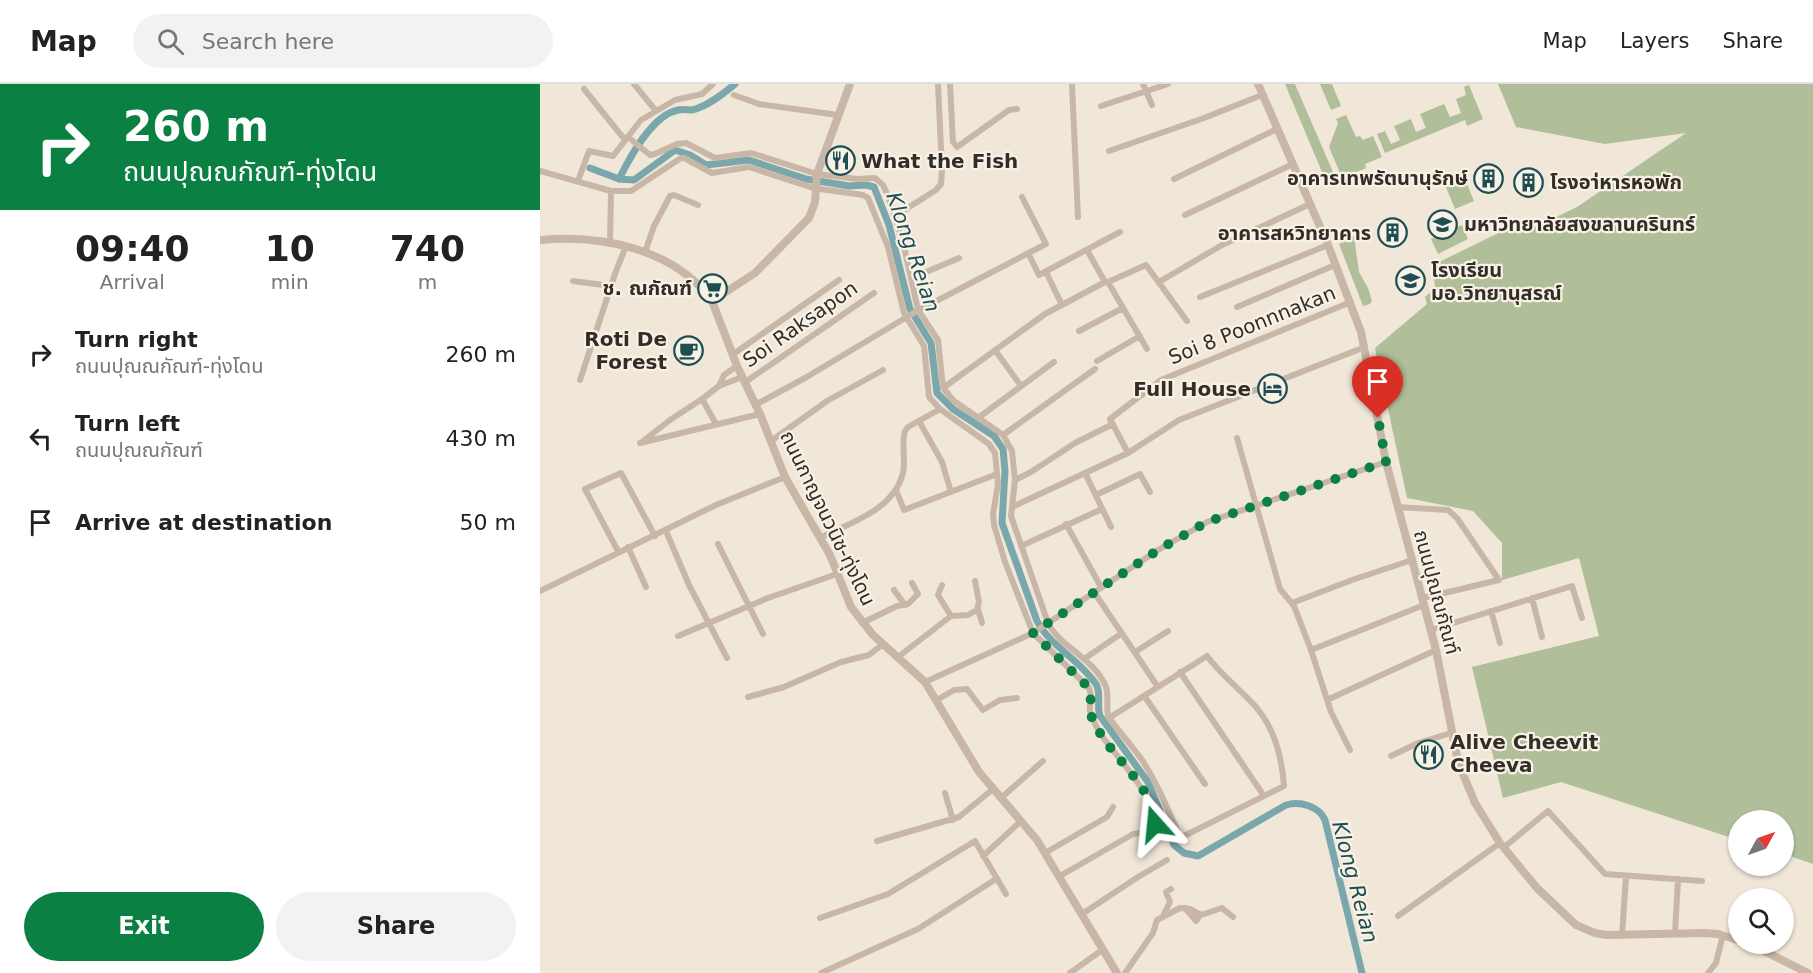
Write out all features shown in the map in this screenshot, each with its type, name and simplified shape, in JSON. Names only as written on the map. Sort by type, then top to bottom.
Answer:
[{"type":"street","points":[[634,84],[656,111]]},
{"type":"street","points":[[578,182],[588,152],[613,156],[641,120],[675,100],[702,94],[713,84]]},
{"type":"street","points":[[712,301],[755,273],[813,211],[817,174],[850,84]]},
{"type":"street","points":[[895,216],[936,190],[941,184],[938,84]]},
{"type":"street","points":[[950,84],[953,142],[956,146],[964,144],[1010,110],[1017,109]]},
{"type":"street","points":[[1072,84],[1078,217]]},
{"type":"street","points":[[1143,84],[1152,105]]},
{"type":"street","points":[[1101,106],[1168,84]]},
{"type":"street","name":"ถนนปุณณกัณฑ์","points":[[1258,84],[1328,245],[1351,302],[1365,346],[1386,462],[1436,650],[1458,762],[1468,788],[1502,846],[1537,888],[1576,925],[1601,935],[1675,933],[1728,937]]},
{"type":"street","points":[[584,89],[626,139],[652,155],[677,144],[686,143],[715,158],[751,153],[817,174],[857,179],[875,178],[886,190],[895,216],[918,310],[938,340],[943,388],[948,396],[1003,435],[1012,451],[1014,480],[1011,516],[1047,624],[1084,659],[1105,685],[1109,718],[1150,773],[1180,837],[1284,786],[1277,745],[1257,709],[1220,673],[1207,656],[1109,718]]},
{"type":"street","points":[[734,95],[759,104],[838,115]]},
{"type":"street","points":[[1109,151],[1262,95]]},
{"type":"street","points":[[1174,179],[1277,129]]},
{"type":"street","points":[[540,171],[611,191],[634,190],[682,158],[712,173],[748,167],[817,188],[863,195],[868,198],[888,247],[907,317],[924,346],[930,397],[940,409],[992,447],[996,456],[994,525],[1005,562],[1034,632],[1089,688],[1092,696],[1090,713],[1100,732],[1129,769],[1144,794],[1155,820],[1149,832],[1133,834],[1060,876]]},
{"type":"street","points":[[1185,215],[1293,164]]},
{"type":"street","points":[[610,244],[611,191]]},
{"type":"street","points":[[645,252],[654,225],[671,195],[698,205]]},
{"type":"street","points":[[755,405],[805,378],[918,310],[1046,244],[1022,197]]},
{"type":"street","points":[[1158,282],[1222,245],[1310,204]]},
{"type":"street","points":[[1028,254],[1040,275],[1120,232]]},
{"type":"street","name":"ถนนกาญจนวนิช-ทุ่งโดน","points":[[540,240],[566,239],[610,244],[645,252],[690,277],[712,301],[732,355],[760,414],[785,477],[820,537],[848,602],[862,623],[925,682],[975,765],[1045,853],[1117,973]]},
{"type":"street","points":[[1200,297],[1328,245]]},
{"type":"street","points":[[580,380],[626,246]]},
{"type":"street","points":[[1088,250],[1147,348]]},
{"type":"street","points":[[912,278],[959,258]]},
{"type":"street","points":[[1236,307],[1335,265]]},
{"type":"street","points":[[943,388],[1045,314],[1106,282],[1146,266],[1187,321]]},
{"type":"street","points":[[1046,272],[1062,305]]},
{"type":"street","points":[[732,355],[839,280]]},
{"type":"street","points":[[573,281],[611,286]]},
{"type":"street","name":"Soi Raksapon","points":[[719,386],[743,380],[874,293]]},
{"type":"street","name":"Soi 8 Poonnnakan","points":[[1014,480],[1031,472],[1111,421],[1161,380],[1351,302]]},
{"type":"street","points":[[1079,331],[1123,308]]},
{"type":"street","points":[[1097,361],[1140,336]]},
{"type":"street","points":[[1012,507],[1128,453],[1179,420],[1365,346]]},
{"type":"street","points":[[995,350],[1021,386]]},
{"type":"street","points":[[978,418],[1054,362]]},
{"type":"street","points":[[737,366],[724,375],[719,386],[640,443],[760,414]]},
{"type":"street","points":[[1003,435],[1095,369]]},
{"type":"street","points":[[771,441],[827,401],[883,370]]},
{"type":"street","points":[[702,399],[716,424]]},
{"type":"street","points":[[820,537],[880,508],[896,490],[904,469],[904,434],[908,427],[940,409]]},
{"type":"street","points":[[919,421],[942,462],[951,492]]},
{"type":"street","points":[[1111,421],[1128,453]]},
{"type":"street","points":[[1237,438],[1280,589],[1292,603],[1311,650],[1327,700],[1350,750]]},
{"type":"street","points":[[925,682],[986,656],[1034,632],[1101,586],[1207,522],[1386,462]]},
{"type":"street","points":[[618,551],[585,489],[621,473],[655,536]]},
{"type":"street","points":[[1085,473],[1111,527]]},
{"type":"street","points":[[896,490],[904,510],[997,474]]},
{"type":"street","points":[[1096,495],[1140,474],[1150,492]]},
{"type":"street","points":[[540,591],[716,505],[785,477]]},
{"type":"street","points":[[1311,650],[1423,602],[1499,580],[1457,518],[1448,510],[1397,507]]},
{"type":"street","points":[[1021,546],[1102,509]]},
{"type":"street","points":[[1066,524],[1101,586]]},
{"type":"street","points":[[666,531],[708,624],[727,658]]},
{"type":"street","points":[[718,544],[763,634]]},
{"type":"street","points":[[628,547],[646,587]]},
{"type":"street","points":[[1292,603],[1412,560]]},
{"type":"street","points":[[678,636],[748,606],[837,574]]},
{"type":"street","points":[[975,581],[982,623]]},
{"type":"street","points":[[862,623],[914,600],[918,594],[912,583]]},
{"type":"street","points":[[942,585],[938,592],[939,597],[951,616]]},
{"type":"street","points":[[1431,630],[1572,586],[1582,618]]},
{"type":"street","points":[[894,590],[905,605]]},
{"type":"street","points":[[1094,592],[1158,687]]},
{"type":"street","points":[[1532,598],[1542,637]]},
{"type":"street","points":[[898,657],[951,616],[968,615],[978,609]]},
{"type":"street","points":[[1491,611],[1500,643]]},
{"type":"street","points":[[1135,652],[1167,631]]},
{"type":"street","points":[[1084,659],[1122,633]]},
{"type":"street","points":[[748,697],[784,687],[841,662],[869,655],[883,644]]},
{"type":"street","points":[[1327,700],[1436,650]]},
{"type":"street","points":[[1180,672],[1264,796]]},
{"type":"street","points":[[937,700],[954,690],[967,689],[983,710],[1000,700],[1017,698]]},
{"type":"street","points":[[1145,697],[1205,784]]},
{"type":"street","points":[[1391,756],[1418,743],[1451,732]]},
{"type":"street","points":[[1001,798],[1043,761]]},
{"type":"street","points":[[877,842],[953,820],[993,789]]},
{"type":"street","points":[[945,793],[953,820]]},
{"type":"street","points":[[1045,853],[1107,817],[1113,807]]},
{"type":"street","points":[[1398,916],[1502,846],[1548,811],[1605,873],[1702,881]]},
{"type":"street","points":[[983,856],[1021,821]]},
{"type":"street","points":[[820,918],[888,894],[975,841],[1006,894]]},
{"type":"street","points":[[1082,914],[1167,860]]},
{"type":"street","points":[[1622,936],[1626,876]]},
{"type":"street","points":[[821,973],[918,930],[996,879]]},
{"type":"street","points":[[1675,933],[1678,879]]},
{"type":"street","points":[[1162,917],[1170,905],[1166,892],[1171,888]]},
{"type":"street","points":[[1125,973],[1153,933],[1157,920],[1177,909],[1190,909],[1200,915],[1222,908],[1233,917]]},
{"type":"street","points":[[1708,973],[1716,963],[1723,935]]},
{"type":"street","points":[[1070,973],[1102,950]]},
{"type":"street","points":[[1770,954],[1808,973]]},
{"type":"green space","points":[[1285,84],[1295,84],[1336,179],[1333,184],[1327,184]]},
{"type":"green space","points":[[1320,84],[1332,84],[1341,106],[1331,110]]},
{"type":"green space","points":[[1498,84],[1813,84],[1813,864],[1794,857],[1794,810],[1728,810],[1728,837],[1561,782],[1503,798],[1472,667],[1599,636],[1579,558],[1502,580],[1502,543],[1473,511],[1407,498],[1375,348],[1427,304],[1425,297],[1435,288],[1433,265],[1523,221],[1529,230],[1577,207],[1686,133],[1605,144],[1516,127]]},
{"type":"green space","points":[[1469,85],[1483,119],[1467,126],[1465,120],[1385,153],[1377,134],[1385,131],[1391,144],[1400,140],[1394,126],[1411,119],[1416,132],[1426,128],[1420,114],[1444,104],[1450,117],[1461,113],[1456,99],[1466,95],[1464,87]]},
{"type":"green space","points":[[1346,115],[1356,137],[1360,136],[1363,140],[1373,136],[1382,157],[1365,164],[1366,168],[1342,178],[1329,147],[1338,123],[1336,119]]},
{"type":"green space","points":[[1462,172],[1474,201],[1455,209],[1443,180]]},
{"type":"green space","points":[[1462,225],[1468,239],[1438,254],[1431,239]]},
{"type":"green space","points":[[1354,236],[1359,272],[1372,301],[1363,306],[1339,244]]},
{"type":"waterway","name":"Klong Reian","points":[[619,179],[643,138],[659,120],[668,113],[704,106],[735,84]]},
{"type":"waterway","name":"Klong Reian","points":[[590,168],[619,179],[634,180],[675,150],[690,155],[706,165],[749,160],[806,179],[849,186],[874,187],[889,225],[910,309],[931,343],[937,393],[953,409],[994,436],[1003,449],[1005,471],[1002,523],[1037,621],[1049,638],[1096,684],[1099,692],[1100,716],[1148,782],[1174,845],[1184,853],[1198,856],[1286,805],[1303,804],[1314,808],[1325,820],[1362,973]]},
{"type":"place","name":"What the Fish","points":[[840,161]]},
{"type":"place","name":"อาคารเทพรัตนานุรักษ์","points":[[1489,178]]},
{"type":"place","name":"โรงอา่หารหอพัก","points":[[1529,182]]},
{"type":"place","name":"มหาวิทยาลัยสงขลานครินทร์","points":[[1443,224]]},
{"type":"place","name":"อาคารสหวิทยาคาร","points":[[1392,233]]},
{"type":"place","name":"โรงเรียน มอ.วิทยานุสรณ์","points":[[1410,281]]},
{"type":"place","name":"ช. ณกัณฑ์","points":[[713,288]]},
{"type":"place","name":"Roti De Forest","points":[[688,350]]},
{"type":"place","name":"Full House","points":[[1272,389]]},
{"type":"place","name":"Alive Cheevit Cheeva","points":[[1429,754]]},
{"type":"route","points":[[1155,824],[1153,813],[1144,794],[1126,765],[1102,736],[1091,715],[1092,696],[1089,688],[1033,633],[1101,586],[1207,522],[1386,462],[1378,418]]}]
